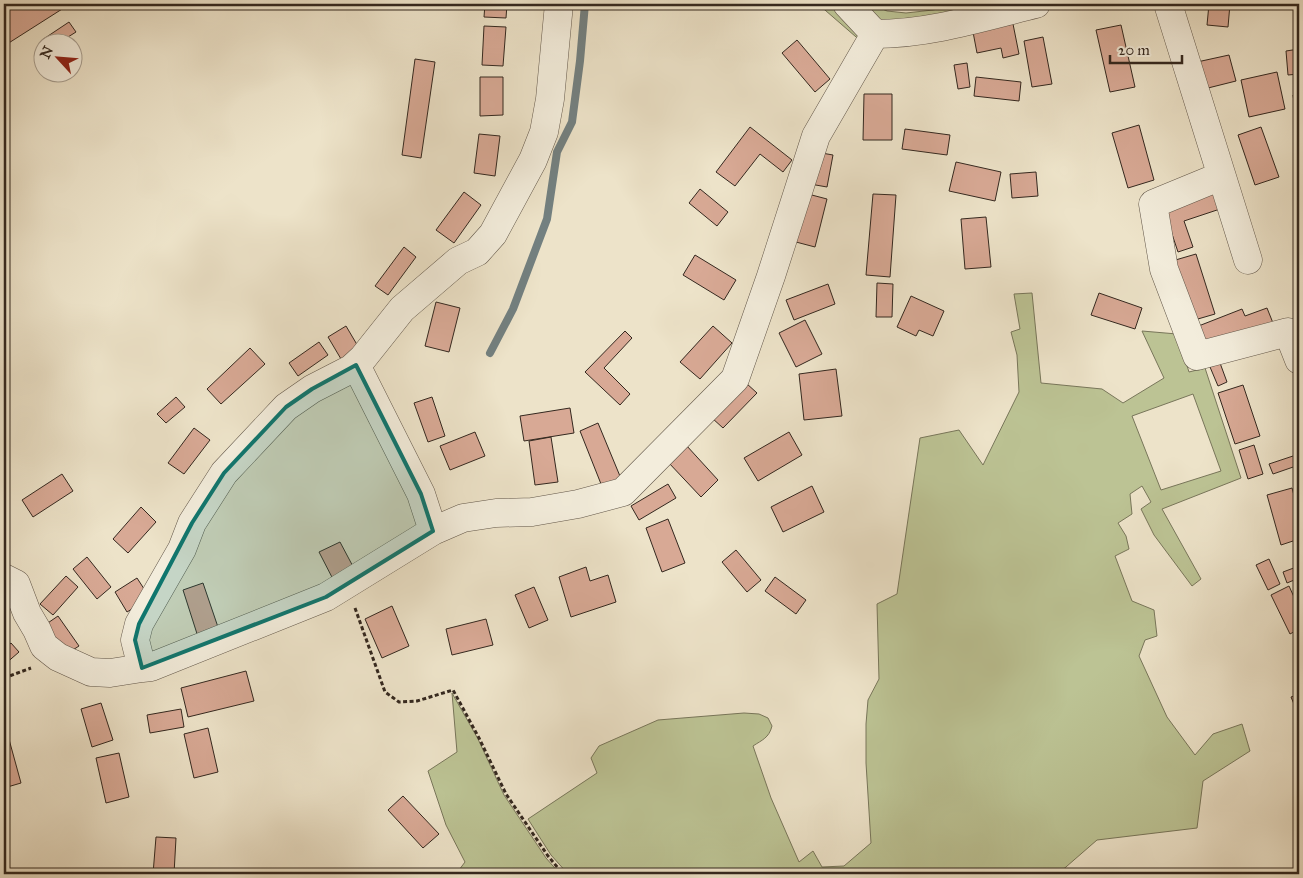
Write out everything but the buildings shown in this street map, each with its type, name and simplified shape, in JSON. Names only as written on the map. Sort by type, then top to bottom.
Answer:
[{"type":"street","points":[[142,668],[136,640],[139,624],[182,548],[192,523],[224,473],[286,407],[312,389],[356,365],[402,309],[458,261],[477,252],[493,234],[533,160],[544,132],[550,99],[559,4]]},
{"type":"street","points":[[848,4],[875,34],[897,34],[950,25],[1036,4]]},
{"type":"street","points":[[1168,4],[1248,260]]},
{"type":"street","points":[[4,578],[16,584],[27,614],[44,646],[58,657],[91,672],[110,673],[151,667],[326,597],[433,531],[463,518],[496,513],[532,512],[578,504],[623,492],[735,379],[771,276],[816,136],[875,34]]},
{"type":"street","points":[[1221,176],[1153,204],[1164,269],[1196,356],[1288,332],[1299,360]]},
{"type":"street","points":[[356,365],[421,494],[433,531]]},
{"type":"path","points":[[347,584],[385,692],[399,702],[417,701],[453,690],[506,794],[548,856],[563,874]]},
{"type":"highlighted area","points":[[356,365],[421,494],[433,531],[326,597],[142,668],[135,640],[139,624],[192,523],[224,473],[286,407],[312,389]]},
{"type":"green space","points":[[818,4],[837,4],[863,43]]},
{"type":"green space","points":[[854,4],[872,4],[887,11],[906,13],[960,4],[1021,4],[883,28]]},
{"type":"green space","points":[[1032,293],[1041,383],[1102,389],[1123,403],[1164,378],[1142,331],[1177,334],[1189,372],[1205,368],[1241,478],[1162,509],[1201,579],[1192,586],[1154,535],[1141,509],[1151,502],[1142,486],[1130,494],[1132,514],[1118,523],[1126,536],[1129,549],[1115,556],[1132,601],[1154,610],[1157,636],[1145,640],[1139,656],[1167,717],[1195,755],[1213,734],[1242,724],[1250,751],[1203,781],[1197,828],[1097,840],[1059,873],[1055,874],[568,874],[551,855],[528,819],[597,773],[591,758],[599,746],[658,720],[744,713],[759,714],[768,718],[772,726],[769,733],[753,746],[771,798],[799,862],[813,851],[822,867],[844,866],[871,843],[866,763],[866,724],[868,700],[879,679],[877,604],[897,594],[920,438],[959,430],[983,465],[1019,392],[1017,355],[1011,332],[1020,329],[1014,294]],"holes":[[[1193,394],[1221,471],[1161,490],[1132,416]]]},
{"type":"green space","points":[[452,693],[478,739],[504,795],[546,858],[560,874],[456,874],[465,862],[446,825],[428,771],[457,752]]},
{"type":"waterway","points":[[490,353],[513,309],[547,219],[557,152],[572,122],[585,4]]}]
